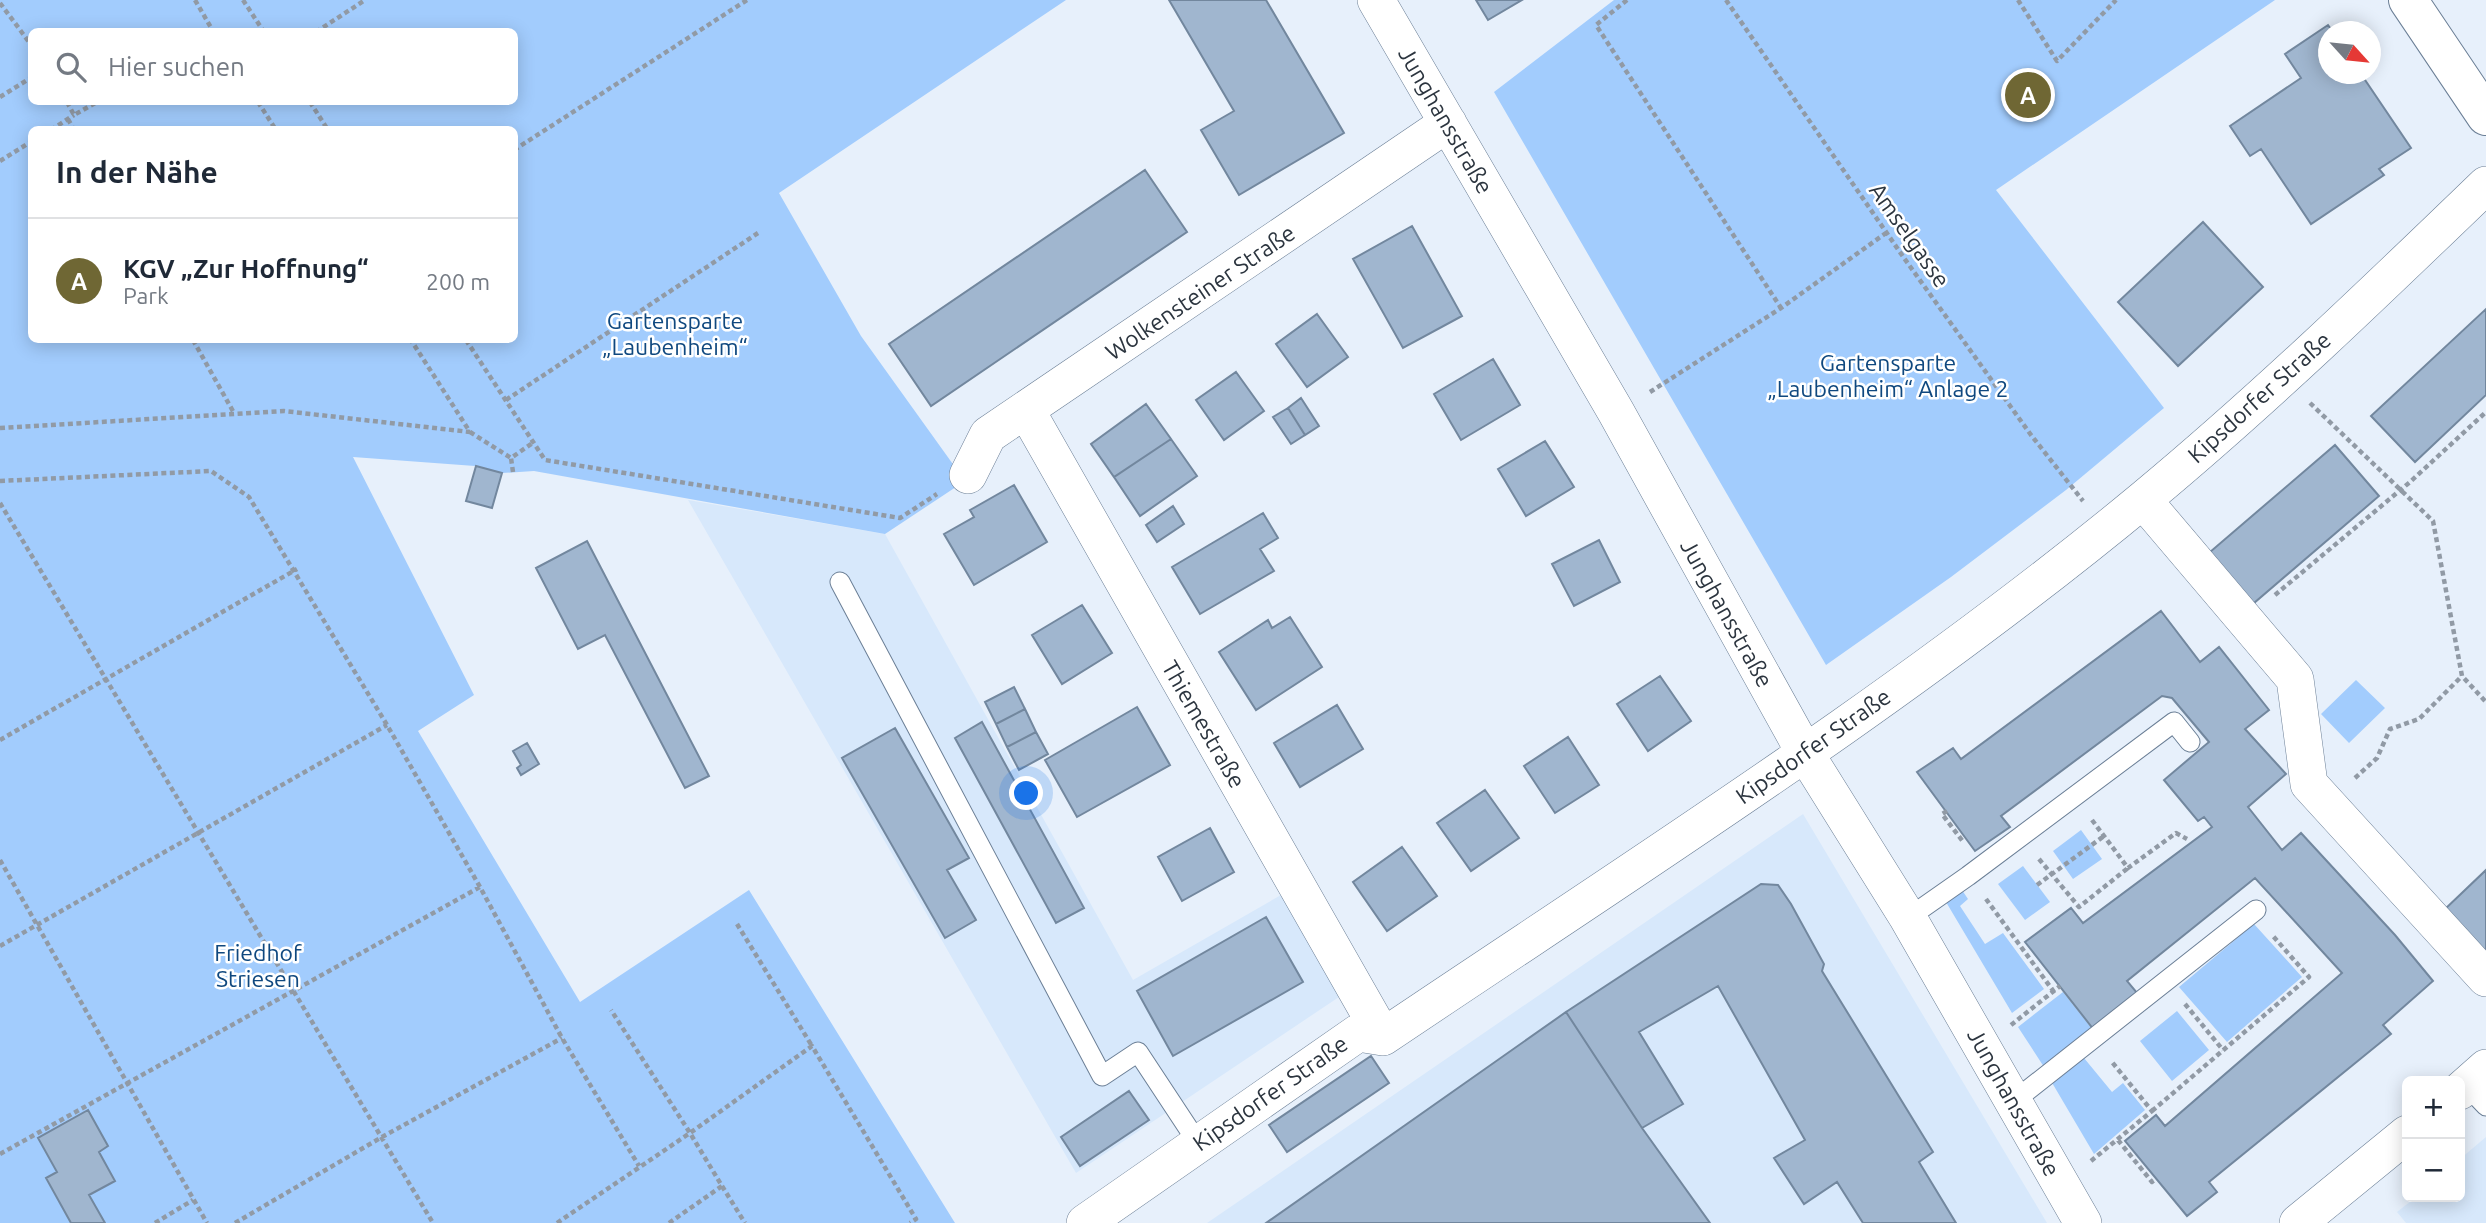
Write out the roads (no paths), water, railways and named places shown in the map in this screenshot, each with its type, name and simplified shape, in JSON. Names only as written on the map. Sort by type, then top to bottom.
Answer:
[{"type":"street","name":"Junghansstraße","points":[[1376,0],[1616,411],[1805,753],[1908,918],[2083,1223]]},
{"type":"street","points":[[2408,0],[2486,116]]},
{"type":"street","name":"Wolkensteiner Straße","points":[[968,475],[988,435],[1448,123]]},
{"type":"street","name":"Kipsdorfer Straße","points":[[1085,1223],[1357,1033],[1383,1037],[1805,753],[1986,622],[2143,500],[2283,376],[2486,186]]},
{"type":"street","name":"Thiemestraße","points":[[1026,410],[1383,1037]]},
{"type":"street","points":[[2143,500],[2295,679],[2309,783],[2326,805],[2486,978]]},
{"type":"street","points":[[2298,1223],[2402,1138]]},
{"type":"lane","points":[[839,582],[1101,1076],[1138,1052],[1198,1143]]},
{"type":"lane","points":[[1908,918],[2174,722],[2190,742]]},
{"type":"lane","points":[[2014,1101],[2255,912]]},
{"type":"place","name":"KGV „Zur Hoffnung“","points":[[2028,95]]},
{"type":"park label","name":"Gartensparte „Laubenheim“","points":[[675,333]]},
{"type":"park label","name":"Gartensparte „Laubenheim“ Anlage 2","points":[[1888,375]]},
{"type":"park label","name":"Friedhof Striesen","points":[[258,965]]}]
